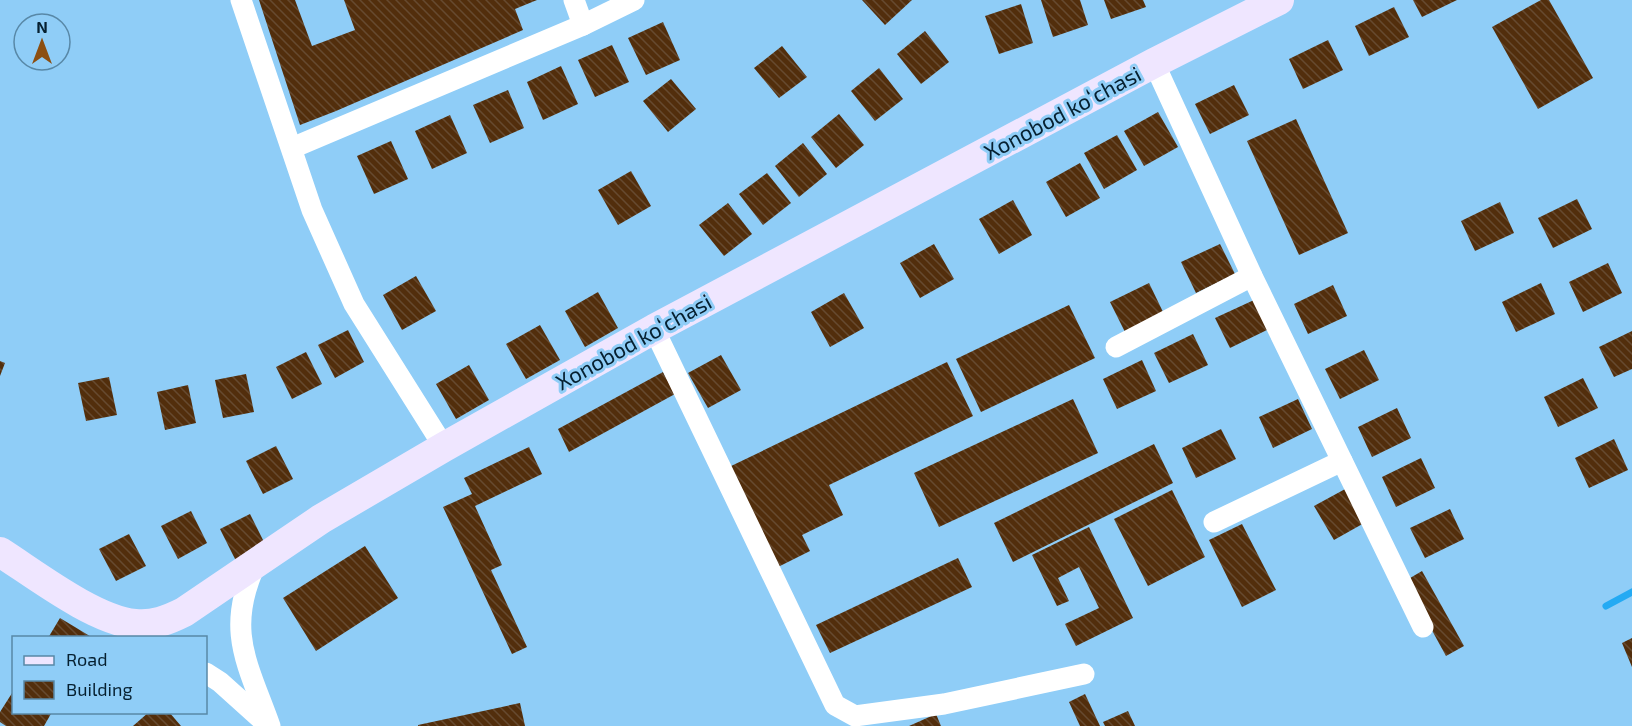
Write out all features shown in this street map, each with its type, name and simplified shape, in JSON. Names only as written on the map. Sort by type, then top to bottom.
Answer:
[{"type":"main road","name":"Xonobod koʻchasi","points":[[0,552],[98,613],[135,624],[161,622],[184,612],[321,519],[654,329],[1154,63],[1279,0]]},
{"type":"street","points":[[241,0],[312,210],[354,304],[444,447]]},
{"type":"street","points":[[574,0],[583,25]]},
{"type":"street","points":[[292,148],[583,25],[634,0]]},
{"type":"street","points":[[1154,63],[1252,276],[1423,627]]},
{"type":"street","points":[[1116,347],[1252,276]]},
{"type":"street","points":[[654,329],[835,705],[855,716],[944,704],[1084,674]]},
{"type":"street","points":[[1214,522],[1342,461]]},
{"type":"street","points":[[256,564],[241,603],[239,625],[242,645],[270,726]]},
{"type":"street","points":[[98,613],[138,636]]},
{"type":"street","points":[[207,674],[220,682],[270,726]]},
{"type":"building","points":[[259,0],[295,0],[312,46],[355,30],[344,0],[537,0],[515,9],[523,30],[300,125]]},
{"type":"building","points":[[862,0],[912,0],[885,25]]},
{"type":"building","points":[[1041,0],[1080,0],[1088,25],[1053,37]]},
{"type":"building","points":[[1104,0],[1143,0],[1146,7],[1111,19]]},
{"type":"building","points":[[1413,0],[1457,0],[1422,17]]},
{"type":"building","points":[[1541,0],[1549,0],[1593,78],[1538,109],[1492,27]]},
{"type":"building","points":[[1021,4],[1033,43],[999,54],[985,16]]},
{"type":"building","points":[[1394,7],[1409,37],[1369,56],[1355,26]]},
{"type":"building","points":[[663,22],[680,60],[646,75],[628,38]]},
{"type":"building","points":[[925,31],[949,62],[921,84],[897,54]]},
{"type":"building","points":[[1328,40],[1343,70],[1303,89],[1289,59]]},
{"type":"building","points":[[612,45],[629,82],[595,97],[578,60]]},
{"type":"building","points":[[782,46],[807,77],[779,98],[754,68]]},
{"type":"building","points":[[561,66],[578,104],[543,120],[527,82]]},
{"type":"building","points":[[879,68],[903,99],[875,121],[851,91]]},
{"type":"building","points":[[671,79],[696,109],[668,132],[643,101]]},
{"type":"building","points":[[1234,85],[1249,115],[1210,134],[1195,104]]},
{"type":"building","points":[[508,90],[524,128],[490,143],[473,105]]},
{"type":"building","points":[[1158,112],[1178,147],[1144,166],[1124,131]]},
{"type":"building","points":[[839,114],[864,145],[836,168],[811,137]]},
{"type":"building","points":[[450,115],[467,153],[432,169],[415,131]]},
{"type":"building","points":[[1296,119],[1348,233],[1299,255],[1247,141]]},
{"type":"building","points":[[1117,135],[1137,170],[1104,189],[1084,153]]},
{"type":"building","points":[[391,141],[408,179],[374,194],[357,156]]},
{"type":"building","points":[[803,143],[827,174],[799,197],[775,166]]},
{"type":"building","points":[[1080,163],[1100,198],[1066,217],[1046,182]]},
{"type":"building","points":[[631,171],[651,206],[618,225],[598,190]]},
{"type":"building","points":[[767,173],[791,203],[763,225],[739,194]]},
{"type":"building","points":[[1577,199],[1592,229],[1553,248],[1538,218]]},
{"type":"building","points":[[1013,200],[1032,235],[999,254],[979,219]]},
{"type":"building","points":[[1500,202],[1514,233],[1475,251],[1461,221]]},
{"type":"building","points":[[728,203],[752,234],[724,256],[699,225]]},
{"type":"building","points":[[934,244],[954,279],[920,298],[900,263]]},
{"type":"building","points":[[1220,244],[1235,274],[1196,293],[1181,262]]},
{"type":"building","points":[[1608,263],[1622,293],[1583,312],[1569,282]]},
{"type":"building","points":[[416,276],[436,311],[402,330],[383,295]]},
{"type":"building","points":[[1149,283],[1164,314],[1125,332],[1110,302]]},
{"type":"building","points":[[1541,283],[1555,314],[1516,332],[1502,302]]},
{"type":"building","points":[[1333,285],[1347,316],[1308,334],[1294,304]]},
{"type":"building","points":[[598,292],[618,328],[585,347],[565,311]]},
{"type":"building","points":[[844,293],[864,328],[830,347],[811,312]]},
{"type":"building","points":[[1254,300],[1269,329],[1230,348],[1215,318]]},
{"type":"building","points":[[1069,305],[1095,358],[981,412],[956,359]]},
{"type":"building","points":[[540,325],[560,360],[526,379],[506,344]]},
{"type":"building","points":[[348,330],[364,362],[335,378],[318,345]]},
{"type":"building","points":[[1632,331],[1632,369],[1614,377],[1599,347]]},
{"type":"building","points":[[1193,334],[1208,365],[1169,383],[1154,353]]},
{"type":"building","points":[[1364,350],[1379,380],[1340,399],[1325,369]]},
{"type":"building","points":[[306,352],[322,384],[292,399],[276,367]]},
{"type":"building","points":[[721,355],[741,390],[708,408],[688,373]]},
{"type":"building","points":[[1142,360],[1156,391],[1117,409],[1103,379]]},
{"type":"building","points":[[0,361],[5,363],[0,376]]},
{"type":"building","points":[[947,362],[973,416],[829,485],[843,515],[802,535],[810,551],[778,567],[729,467]]},
{"type":"building","points":[[469,365],[489,400],[456,419],[436,384]]},
{"type":"building","points":[[663,372],[675,394],[569,452],[558,429]]},
{"type":"building","points":[[246,374],[254,412],[223,418],[215,380]]},
{"type":"building","points":[[109,377],[117,415],[86,421],[78,383]]},
{"type":"building","points":[[1583,378],[1598,408],[1558,427],[1544,397]]},
{"type":"building","points":[[188,385],[196,423],[165,430],[157,392]]},
{"type":"building","points":[[1073,399],[1098,453],[939,527],[914,473]]},
{"type":"building","points":[[1298,399],[1312,429],[1273,448],[1259,417]]},
{"type":"building","points":[[1397,408],[1411,438],[1372,457],[1358,427]]},
{"type":"building","points":[[1221,429],[1236,459],[1196,478],[1182,448]]},
{"type":"building","points":[[1614,439],[1628,470],[1589,488],[1575,458]]},
{"type":"building","points":[[1154,444],[1173,483],[1013,562],[994,523]]},
{"type":"building","points":[[276,446],[293,479],[263,494],[246,461]]},
{"type":"building","points":[[529,447],[542,474],[475,506],[502,565],[491,570],[527,647],[512,654],[443,507],[472,494],[464,478]]},
{"type":"building","points":[[1421,458],[1435,488],[1396,507],[1382,477]]},
{"type":"building","points":[[1347,488],[1366,522],[1334,540],[1314,506]]},
{"type":"building","points":[[1172,490],[1205,557],[1148,586],[1114,519]]},
{"type":"building","points":[[1450,509],[1464,539],[1425,558],[1410,528]]},
{"type":"building","points":[[191,511],[207,543],[178,559],[161,526]]},
{"type":"building","points":[[250,514],[266,546],[236,561],[220,529]]},
{"type":"building","points":[[1242,524],[1276,590],[1242,607],[1209,540]]},
{"type":"building","points":[[1089,527],[1133,618],[1076,646],[1065,624],[1099,608],[1079,567],[1058,578],[1069,601],[1057,606],[1032,555]]},
{"type":"building","points":[[129,534],[146,566],[116,581],[99,549]]},
{"type":"building","points":[[365,546],[398,598],[316,651],[283,598]]},
{"type":"building","points":[[958,558],[972,587],[830,653],[816,625]]},
{"type":"building","points":[[1422,571],[1464,646],[1446,656],[1405,581]]},
{"type":"building","points":[[60,618],[90,636],[49,636]]},
{"type":"building","points":[[1632,638],[1632,667],[1622,643]]},
{"type":"building","points":[[12,693],[12,714],[51,714],[44,726],[6,726],[0,722],[0,712]]},
{"type":"building","points":[[1085,694],[1100,726],[1080,726],[1069,702]]},
{"type":"building","points":[[520,703],[525,726],[418,726],[418,725]]},
{"type":"building","points":[[1128,711],[1135,726],[1105,726],[1103,722]]},
{"type":"building","points":[[147,714],[171,714],[181,726],[133,726]]},
{"type":"building","points":[[936,714],[941,726],[909,726]]},
{"type":"waterway","points":[[1606,606],[1632,592]]}]
